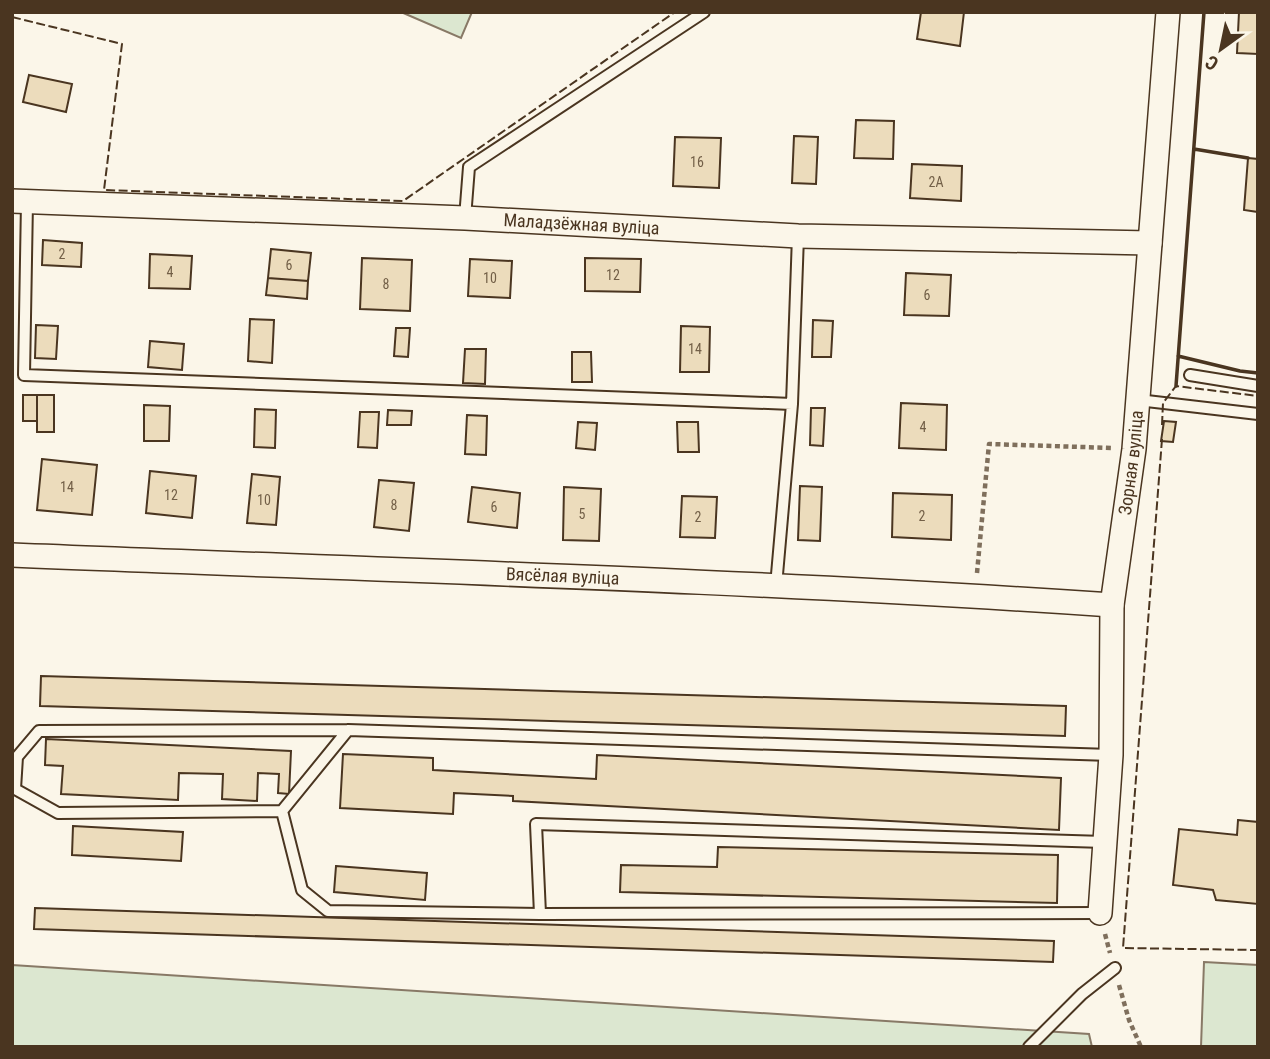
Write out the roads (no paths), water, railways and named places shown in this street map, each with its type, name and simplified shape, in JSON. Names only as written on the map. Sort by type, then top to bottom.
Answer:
[{"type":"street","name":"Зорная вуліца","points":[[1100,913],[1111,755],[1112,605],[1135,449],[1168,12]]},
{"type":"street","name":"Маладзёжная вуліца","points":[[20,201],[465,218],[799,236],[1150,243]]},
{"type":"street","name":"Вясёлая вуліца","points":[[12,555],[776,586],[1112,605]]},
{"type":"lane","points":[[465,218],[470,167],[704,12]]},
{"type":"lane","points":[[20,201],[24,375],[792,404]]},
{"type":"lane","points":[[776,586],[792,404],[799,236]]},
{"type":"lane","points":[[1190,376],[1258,386]]},
{"type":"lane","points":[[1138,401],[1258,414]]},
{"type":"lane","points":[[282,811],[58,813],[15,789],[17,757],[39,731],[348,730],[1111,755]]},
{"type":"lane","points":[[282,811],[348,730]]},
{"type":"lane","points":[[282,811],[302,890],[328,911],[540,914],[1100,913]]},
{"type":"lane","points":[[540,914],[536,824],[1104,842]]},
{"type":"lane","points":[[1029,1047],[1082,994],[1115,968]]}]
